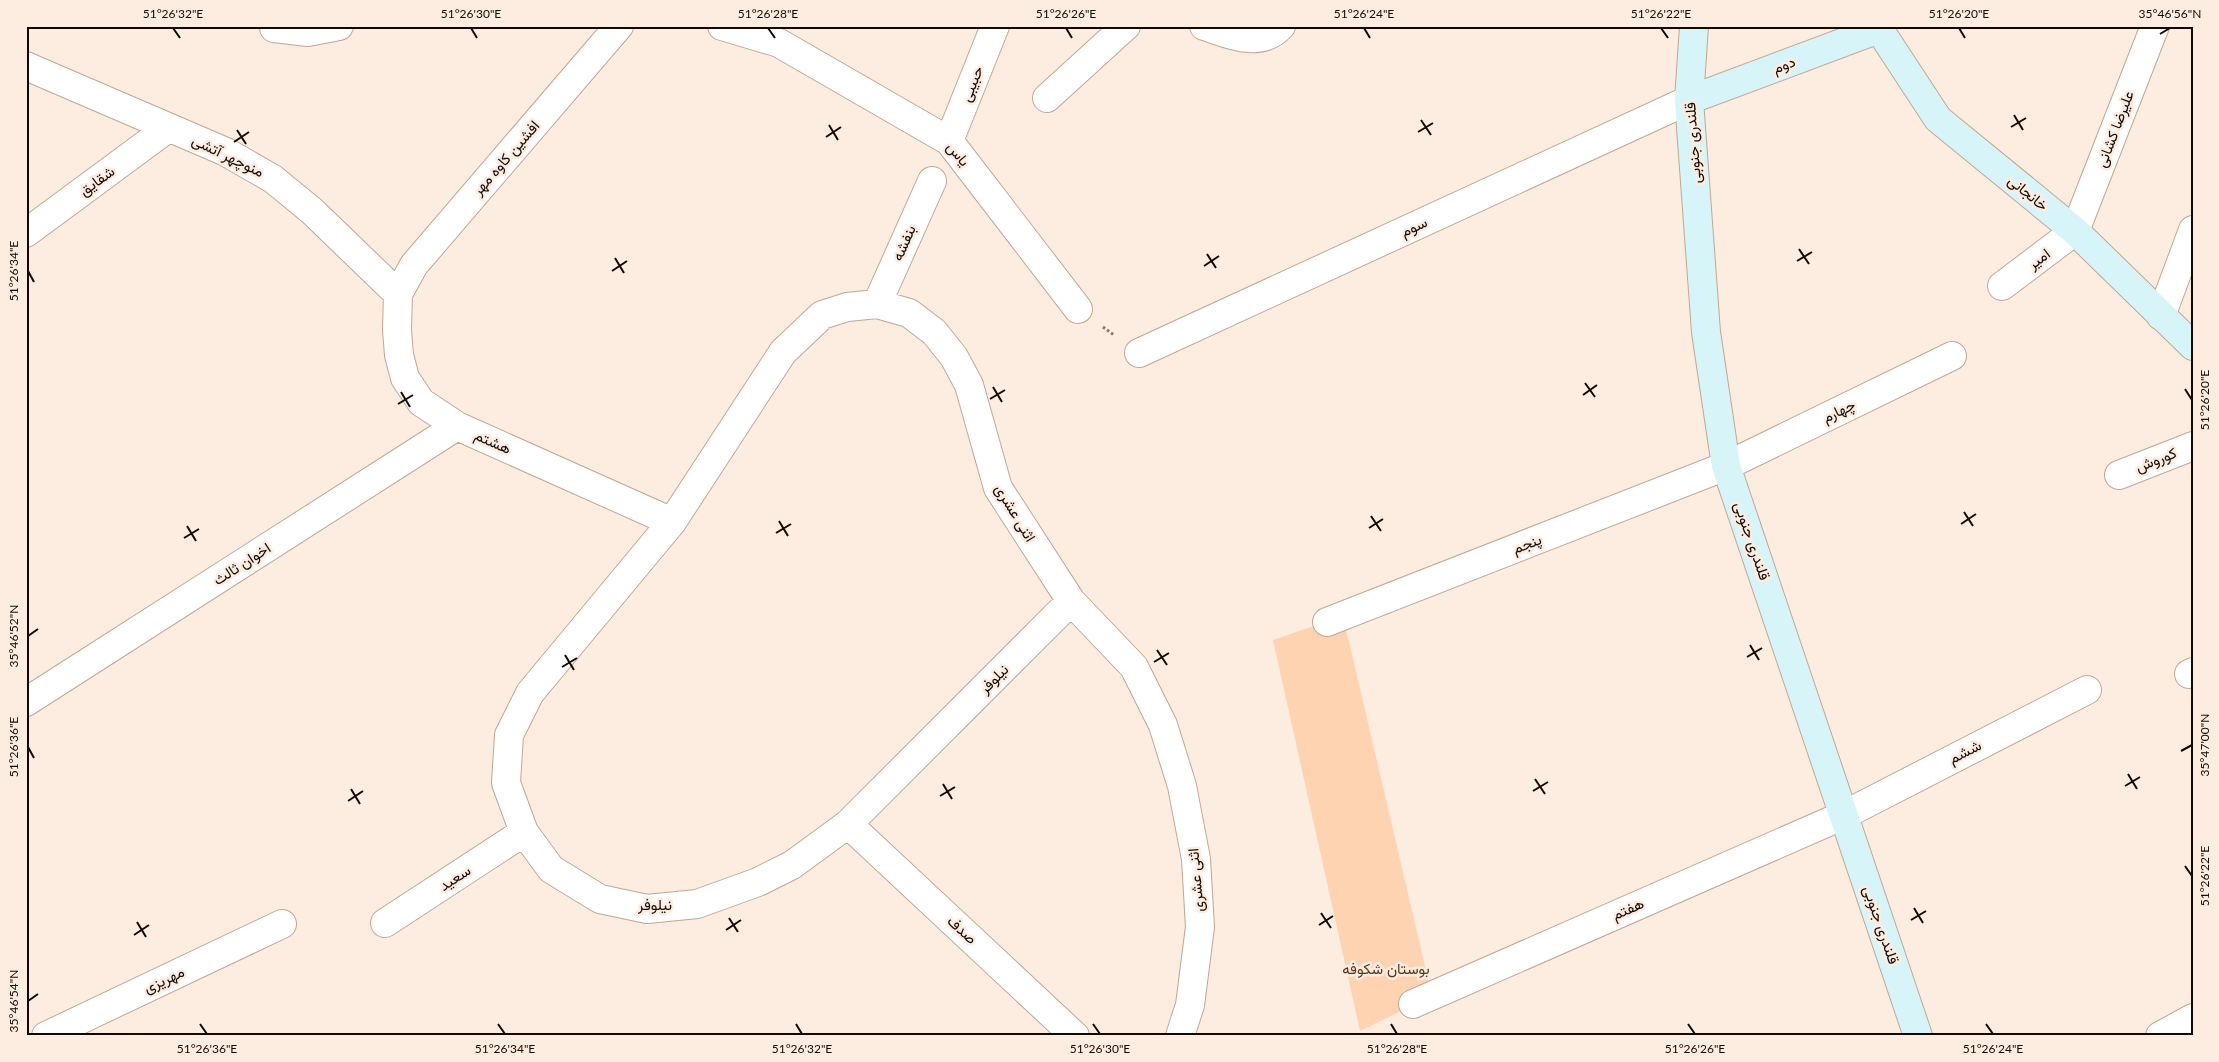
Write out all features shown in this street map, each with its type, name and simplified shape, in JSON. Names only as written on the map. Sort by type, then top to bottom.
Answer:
[{"type":"street","points":[[274,28],[308,32],[339,26]]},
{"type":"street","name":"افشین کاوه مهر","points":[[398,294],[414,266],[618,26]]},
{"type":"street","name":"یاس","points":[[722,26],[783,35],[949,141],[1078,308]]},
{"type":"street","name":"حبیبی","points":[[949,141],[996,26]]},
{"type":"street","points":[[1047,98],[1126,26]]},
{"type":"street","points":[[1204,26],[1252,40],[1278,30],[1281,26]]},
{"type":"street","name":"قلندری جنوبی","points":[[1694,26],[1689,100],[1706,332],[1726,466],[1918,1036]]},
{"type":"street","name":"علیرضا کشانی","points":[[2075,232],[2154,26]]},
{"type":"street","name":"دوم","points":[[1689,100],[1879,29]]},
{"type":"street","name":"خانجانی","points":[[1879,29],[1938,119],[2075,232],[2193,346]]},
{"type":"street","name":"منوچهر آتشی","points":[[26,66],[226,152],[273,179],[312,211],[398,294]]},
{"type":"street","name":"سوم","points":[[1139,353],[1689,100]]},
{"type":"street","name":"شقایق","points":[[26,233],[168,128]]},
{"type":"street","name":"بنفشه","points":[[877,304],[932,181]]},
{"type":"street","points":[[2161,316],[2193,230]]},
{"type":"street","name":"امیر","points":[[2002,286],[2075,232]]},
{"type":"street","name":"هشتم","points":[[398,294],[397,338],[405,378],[421,402],[457,426],[672,522]]},
{"type":"street","name":"اثنی عشری","points":[[672,522],[783,352],[822,315],[848,307],[877,304],[909,313],[934,332],[954,357],[969,385],[998,488],[1071,601],[1134,667],[1162,725],[1182,786],[1196,859],[1200,927],[1190,1005],[1180,1036]]},
{"type":"street","name":"چهارم","points":[[1726,466],[1952,356]]},
{"type":"street","name":"اخوان ثالث","points":[[26,702],[457,426]]},
{"type":"street","name":"کوروش","points":[[2119,475],[2193,446]]},
{"type":"street","name":"پنجم","points":[[1328,622],[1726,466]]},
{"type":"street","name":"نیلوفر","points":[[672,522],[530,693],[509,735],[506,783],[524,832],[551,869],[600,899],[647,909],[697,904],[758,882],[792,865],[848,824],[1071,601]]},
{"type":"street","name":"ششم","points":[[1844,815],[2087,690]]},
{"type":"street","name":"هفتم","points":[[1413,1004],[1844,815]]},
{"type":"street","name":"صدف","points":[[848,824],[1075,1036]]},
{"type":"street","name":"سعید","points":[[385,924],[524,832]]},
{"type":"street","name":"مهریزی","points":[[46,1036],[282,924]]},
{"type":"street","points":[[2160,1036],[2193,1018]]},
{"type":"path","points":[[1078,308],[1139,353]]},
{"type":"green space","name":"بوستان شکوفه","points":[[1343,616],[1432,996],[1360,1031],[1273,640]]}]
